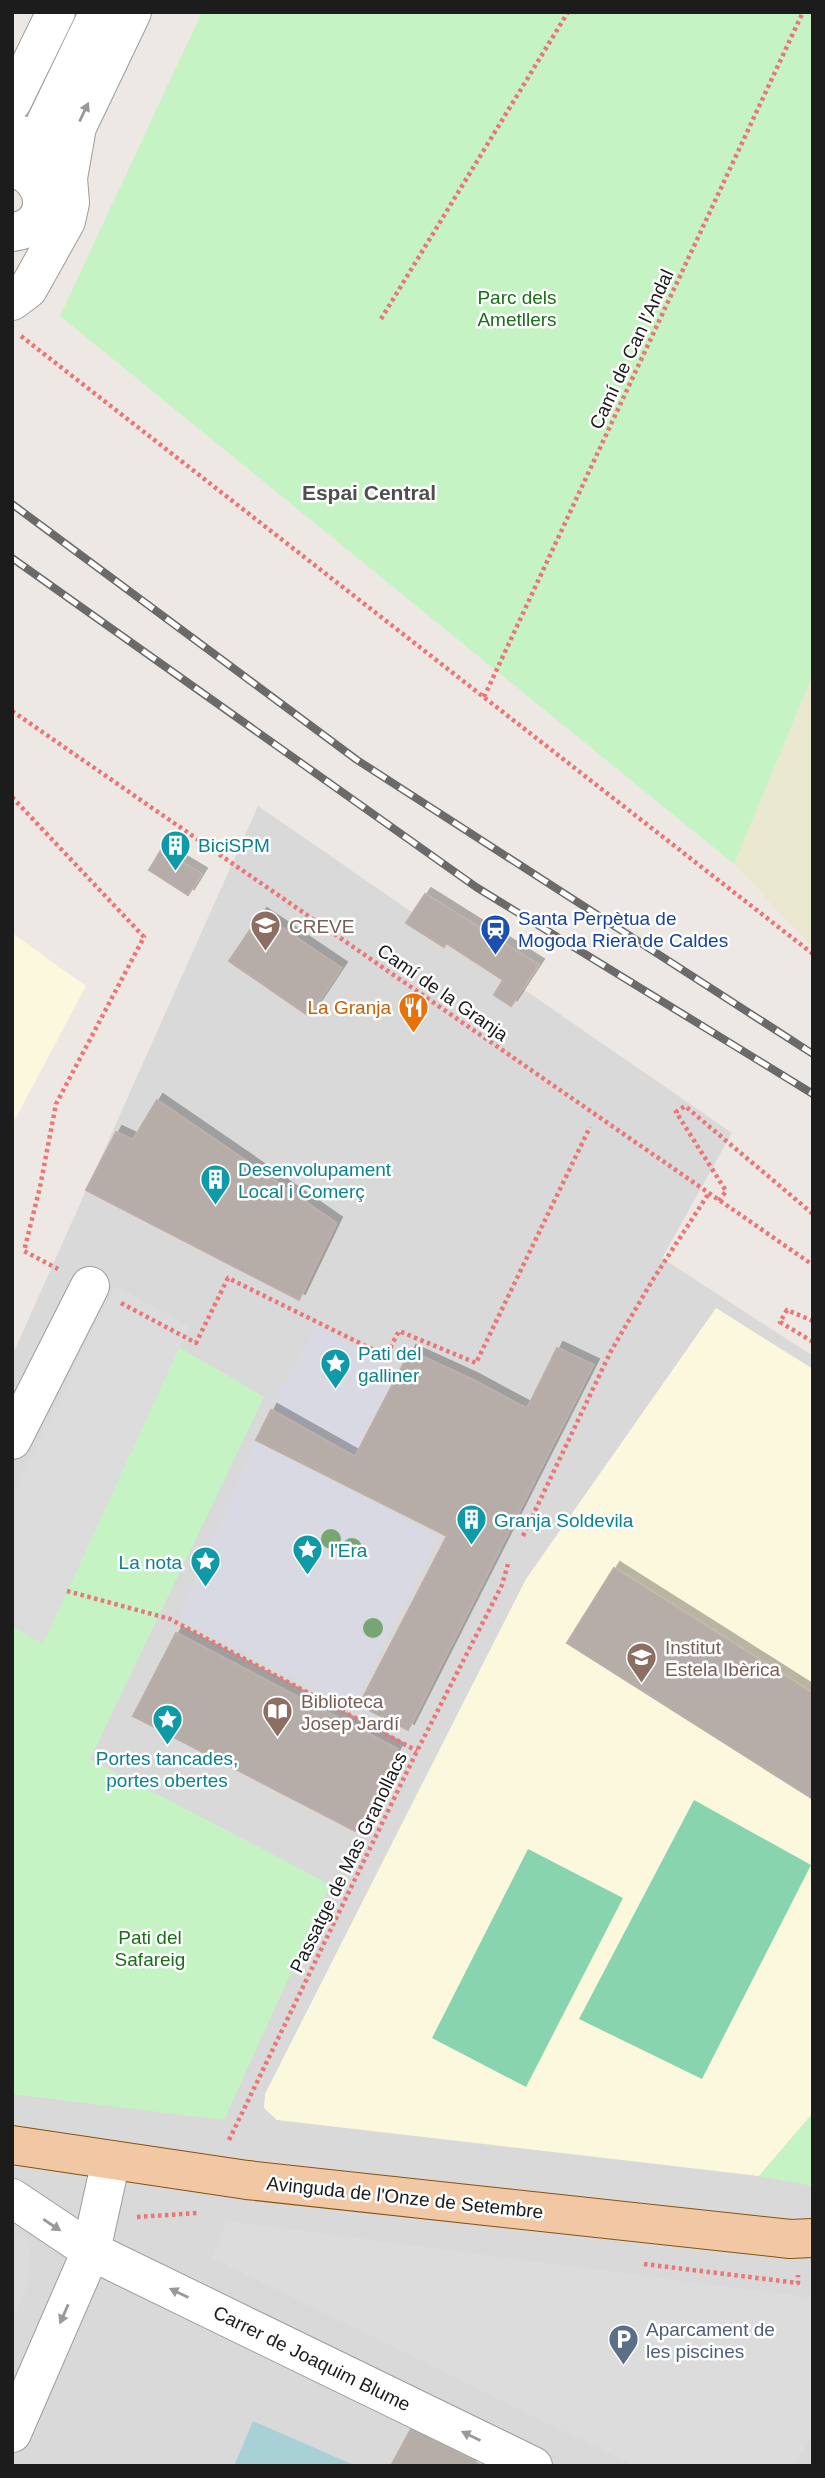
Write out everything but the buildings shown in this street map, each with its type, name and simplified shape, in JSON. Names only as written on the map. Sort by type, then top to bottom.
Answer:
[{"type":"main road","name":"Avinguda de l'Onze de Setembre","points":[[12,2145],[220,2175],[808,2242]]},
{"type":"street","points":[[12,102],[56,12]]},
{"type":"street","points":[[24,150],[99,12]]},
{"type":"street","points":[[13,316],[66,222],[70,203],[68,178],[77,127],[132,12]]},
{"type":"street","points":[[24,150],[37,141],[55,155],[68,178]]},
{"type":"street","points":[[12,232],[33,224],[40,213],[43,198],[24,150]]},
{"type":"street","points":[[12,266],[42,256],[57,240]]},
{"type":"street","points":[[12,1440],[90,1286]]},
{"type":"street","points":[[12,2433],[95,2235],[111,2160]]},
{"type":"street","name":"Carrer de Joaquim Blume","points":[[12,2198],[95,2235],[533,2466]]},
{"type":"path","points":[[382,318],[568,12]]},
{"type":"path","name":"Camí de Can l'Andal","points":[[484,697],[803,12]]},
{"type":"path","points":[[13,316],[484,697],[813,954]]},
{"type":"path","name":"Camí de la Granja","points":[[12,711],[813,1265]]},
{"type":"path","points":[[12,797],[144,937],[56,1104],[24,1251],[196,1343],[228,1278],[386,1356],[399,1331],[476,1363],[590,1127]]},
{"type":"path","points":[[719,1201],[726,1191],[676,1112],[685,1106],[813,1214]]},
{"type":"path","points":[[523,1536],[611,1351],[709,1193]]},
{"type":"path","points":[[813,1321],[787,1310],[780,1322],[813,1342]]},
{"type":"path","name":"Passatge de Mas Granollacs","points":[[220,2175],[230,2133],[417,1751],[502,1585],[508,1564]]},
{"type":"path","points":[[67,1591],[170,1619],[417,1751]]},
{"type":"path","points":[[95,2235],[200,2213]]},
{"type":"path","points":[[635,2263],[798,2283],[808,2242]]},
{"type":"shaded area","points":[[258,806],[732,1133],[662,1258],[813,1356],[813,2466],[12,2466],[12,1356]]},
{"type":"shaded area","points":[[12,933],[86,986],[12,1125]]},
{"type":"shaded area","points":[[115,1286],[189,1326],[43,1644],[12,1626],[12,1494]]},
{"type":"shaded area","name":"Institut Estela Ibèrica","points":[[716,1308],[813,1369],[813,2113],[759,2176],[277,2120],[264,2108],[265,2094],[526,1579]]},
{"type":"shaded area","name":"Pati del galliner","points":[[316,1326],[399,1371],[355,1457],[271,1410]]},
{"type":"shaded area","name":"l'Era","points":[[256,1440],[439,1537],[351,1707],[178,1618]]},
{"type":"shaded area","name":"Aparcament de les piscines","points":[[227,2221],[813,2298],[813,2435],[793,2466],[634,2466],[211,2257]]},
{"type":"shaded area","points":[[12,2235],[28,2239],[32,2275],[12,2323]]},
{"type":"green space","name":"Parc dels Ametllers","points":[[202,12],[813,12],[813,674],[734,864],[60,316]]},
{"type":"green space","points":[[813,674],[813,948],[734,864]]},
{"type":"green space","name":"Pati del Safareig","points":[[179,1347],[264,1397],[90,1759],[331,1885],[224,2120],[12,2094],[12,1626],[43,1643]]},
{"type":"green space","points":[[694,1800],[811,1865],[702,2079],[579,2019]]},
{"type":"green space","points":[[528,1849],[623,1898],[526,2087],[432,2038]]},
{"type":"green space","points":[[813,2113],[813,2186],[759,2176]]},
{"type":"water","points":[[253,2421],[354,2465],[354,2466],[234,2466]]},
{"type":"railway","points":[[12,504],[357,760],[813,1054]]},
{"type":"railway","points":[[12,558],[476,887],[813,1094]]},
{"type":"place","name":"BiciSPM","points":[[175,872]]},
{"type":"place","name":"CREVE","points":[[266,953]]},
{"type":"place","name":"Santa Perpètua de Mogoda Riera de Caldes","points":[[495,956]]},
{"type":"place","name":"La Granja","points":[[414,1034]]},
{"type":"place","name":"Desenvolupament Local i Comerç","points":[[215,1207]]},
{"type":"place","name":"Pati del galliner","points":[[335,1391]]},
{"type":"place","name":"Granja Soldevila","points":[[471,1547]]},
{"type":"place","name":"l'Era","points":[[307,1577]]},
{"type":"place","name":"La nota","points":[[205,1589]]},
{"type":"place","name":"Institut Estela Ibèrica","points":[[642,1685]]},
{"type":"place","name":"Biblioteca Josep Jardí","points":[[278,1739]]},
{"type":"place","name":"Portes tancades, portes obertes","points":[[167,1746]]},
{"type":"place","name":"Aparcament de les piscines","points":[[623,2367]]},
{"type":"district","name":"Espai Central","points":[[369,493]]}]
